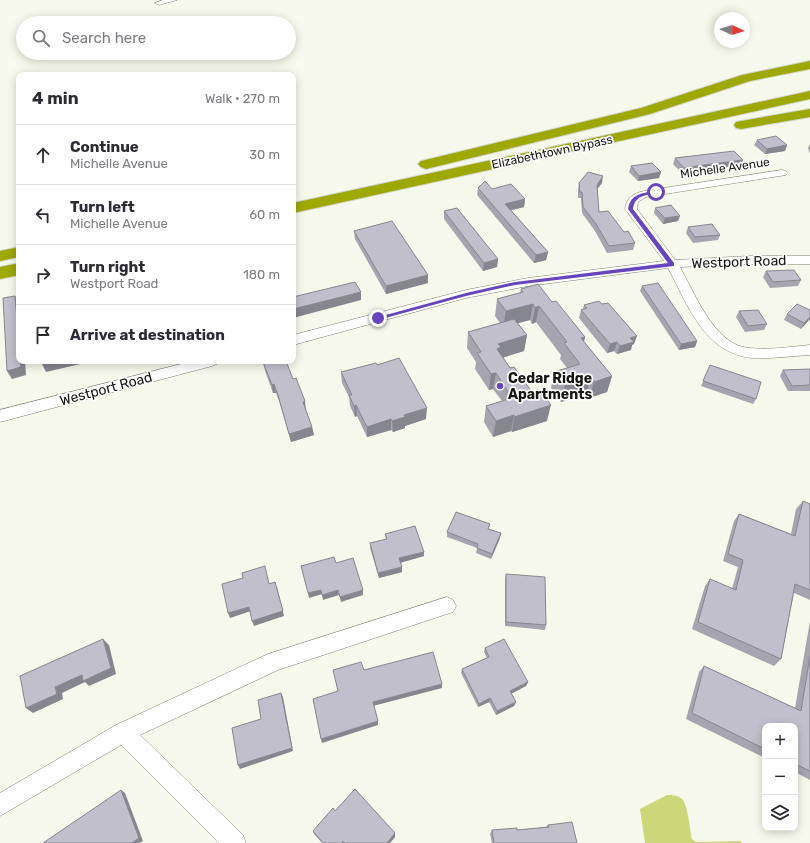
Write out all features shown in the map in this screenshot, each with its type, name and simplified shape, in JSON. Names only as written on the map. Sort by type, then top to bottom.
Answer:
[{"type":"highway","name":"Elizabethtown Bypass","points":[[807,65],[747,78],[645,111],[413,168],[709,104],[810,85]]},
{"type":"highway","name":"Elizabethtown Bypass","points":[[296,207],[810,95]]},
{"type":"highway","points":[[465,171],[810,113]]},
{"type":"highway","points":[[0,256],[16,253]]},
{"type":"highway","points":[[0,273],[16,270]]},
{"type":"street","points":[[159,3],[172,0]]},
{"type":"street","name":"Michelle Avenue","points":[[672,264],[631,209],[632,201],[636,197],[656,192],[782,173]]},
{"type":"street","name":"Westport Road","points":[[296,339],[493,288],[570,276],[672,264],[750,260],[810,260]]},
{"type":"street","points":[[672,264],[712,332],[724,344],[737,350],[752,352],[810,350]]},
{"type":"street","name":"Westport Road","points":[[0,416],[200,364]]},
{"type":"street","points":[[0,804],[123,732],[275,662],[447,606]]},
{"type":"street","points":[[123,732],[235,843]]},
{"type":"green space","points":[[667,795],[679,797],[684,802],[692,839],[696,842],[740,841],[742,843],[645,843],[640,809]]},
{"type":"building","points":[[776,136],[787,145],[767,149],[757,140]]},
{"type":"building","points":[[734,151],[743,160],[684,168],[675,158]]},
{"type":"building","points":[[652,163],[661,172],[639,176],[631,166]]},
{"type":"building","points":[[588,172],[603,176],[597,185],[599,212],[608,211],[624,232],[628,231],[635,243],[609,246],[596,224],[583,207],[582,192],[580,192],[579,183]]},
{"type":"building","points":[[485,181],[492,189],[511,184],[525,199],[505,204],[548,252],[536,255],[478,188]]},
{"type":"building","points":[[671,205],[680,216],[665,218],[655,208]]},
{"type":"building","points":[[457,208],[498,259],[484,263],[444,211]]},
{"type":"building","points":[[392,221],[428,275],[386,286],[354,231]]},
{"type":"building","points":[[712,224],[720,235],[695,237],[688,227]]},
{"type":"building","points":[[794,270],[801,280],[773,282],[766,271]]},
{"type":"building","points":[[355,282],[361,292],[296,308],[296,296]]},
{"type":"building","points":[[658,283],[697,341],[681,344],[642,286]]},
{"type":"building","points":[[538,284],[552,302],[556,301],[585,337],[581,338],[612,376],[594,382],[591,378],[565,386],[554,372],[580,364],[564,343],[567,342],[539,306],[535,308],[533,304],[506,311],[497,299],[523,292],[521,289]]},
{"type":"building","points":[[15,296],[16,364],[20,364],[21,367],[7,371],[3,298]]},
{"type":"building","points":[[599,301],[602,304],[608,303],[637,336],[630,338],[634,342],[620,346],[617,342],[610,344],[581,310],[587,308],[584,305]]},
{"type":"building","points":[[797,304],[810,310],[810,317],[804,323],[787,314]]},
{"type":"building","points":[[758,310],[767,324],[748,326],[739,311]]},
{"type":"building","points":[[514,319],[527,335],[498,344],[501,347],[497,349],[510,368],[514,367],[532,392],[540,390],[551,405],[496,421],[486,406],[512,398],[496,373],[491,374],[477,353],[481,352],[468,332]]},
{"type":"building","points":[[399,358],[427,408],[404,415],[405,417],[392,421],[391,419],[367,427],[356,405],[354,406],[349,395],[352,395],[341,372],[376,363],[377,365]]},
{"type":"building","points":[[264,364],[287,364],[293,379],[296,378],[305,401],[303,402],[312,427],[289,434],[278,395],[274,384],[272,385]]},
{"type":"building","points":[[710,365],[761,382],[756,399],[703,381]]},
{"type":"building","points":[[810,369],[810,385],[792,386],[783,370]]},
{"type":"building","points":[[803,501],[810,504],[810,590],[795,584],[781,659],[698,622],[710,579],[736,590],[743,560],[728,554],[739,514],[795,536]]},
{"type":"building","points":[[456,512],[490,524],[488,529],[501,533],[492,554],[477,548],[478,544],[447,532]]},
{"type":"building","points":[[415,526],[424,552],[399,558],[402,567],[378,573],[370,543],[387,539],[385,534]]},
{"type":"building","points":[[334,557],[336,563],[353,558],[363,590],[340,597],[338,590],[322,595],[321,590],[308,593],[301,566]]},
{"type":"building","points":[[265,566],[269,584],[275,582],[283,611],[252,621],[249,607],[228,613],[222,584],[243,578],[242,573]]},
{"type":"building","points":[[506,574],[545,577],[546,625],[506,622]]},
{"type":"building","points":[[103,639],[111,668],[83,681],[82,675],[55,687],[57,694],[26,708],[20,676]]},
{"type":"building","points":[[504,639],[528,682],[510,691],[516,702],[497,711],[490,698],[479,704],[462,669],[489,657],[485,648]]},
{"type":"building","points":[[433,652],[442,684],[373,702],[378,721],[321,739],[313,699],[338,691],[333,670],[361,662],[364,670]]},
{"type":"building","points":[[810,656],[810,771],[798,765],[798,723],[762,723],[762,748],[692,713],[704,666],[801,711]]},
{"type":"building","points":[[281,693],[292,748],[238,765],[232,728],[261,719],[258,700]]},
{"type":"building","points":[[355,789],[395,833],[387,843],[345,843],[343,841],[342,843],[323,843],[313,831],[333,808],[335,811]]},
{"type":"building","points":[[121,790],[139,838],[132,843],[43,843]]},
{"type":"building","points":[[572,822],[577,843],[494,843],[492,830],[517,828],[517,830],[549,827],[548,825]]},
{"type":"place","name":"Cedar Ridge Apartments","points":[[500,386]]},
{"type":"route","points":[[378,318],[493,288],[570,276],[672,264],[638,221],[630,205],[636,197],[656,192]]}]
